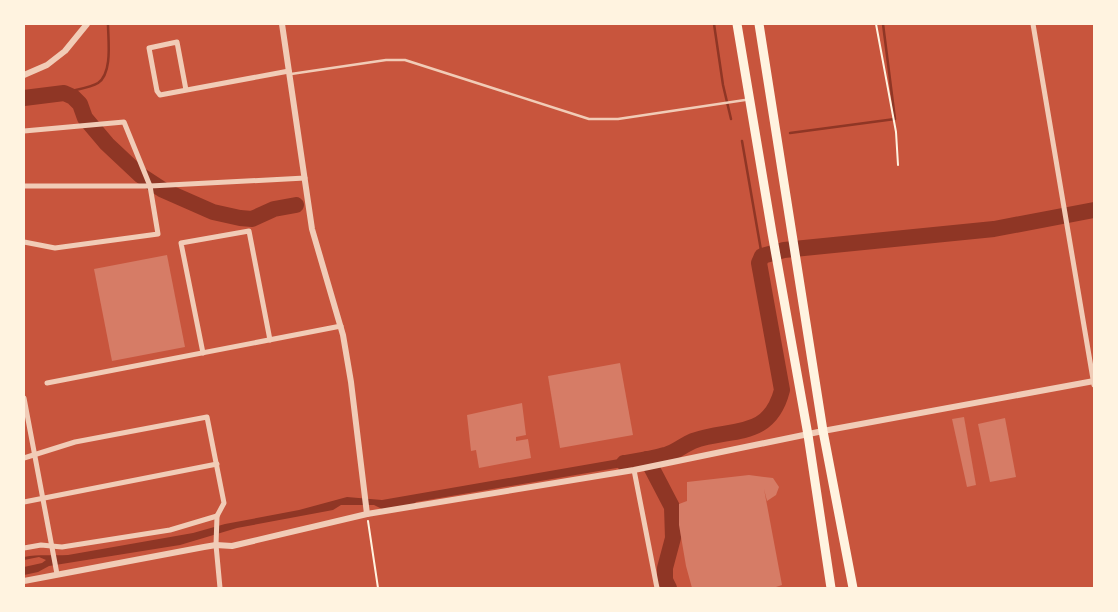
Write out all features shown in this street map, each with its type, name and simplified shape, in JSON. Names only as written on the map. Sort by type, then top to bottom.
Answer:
[{"type":"main road","points":[[737,24],[808,435],[831,588]]},
{"type":"main road","points":[[758,24],[823,431],[853,588]]},
{"type":"street","points":[[24,75],[47,65],[65,51],[88,24]]},
{"type":"street","points":[[282,24],[312,229],[341,326],[351,382],[367,514]]},
{"type":"street","points":[[24,581],[216,545],[232,546],[367,514],[634,470],[823,431],[1094,382],[1033,24]]},
{"type":"street","points":[[186,90],[177,42],[149,48],[157,92],[160,95],[289,72]]},
{"type":"street","points":[[24,131],[124,122],[150,186],[158,234],[55,248],[24,242]]},
{"type":"street","points":[[24,186],[150,186],[305,178]]},
{"type":"street","points":[[203,353],[181,243],[249,231],[270,340]]},
{"type":"street","points":[[48,383],[341,326]]},
{"type":"street","points":[[24,398],[57,574]]},
{"type":"street","points":[[24,458],[75,442],[207,417],[224,503],[217,516],[216,545],[220,588]]},
{"type":"street","points":[[24,502],[217,464]]},
{"type":"street","points":[[634,470],[656,588]]},
{"type":"street","points":[[24,548],[41,545],[62,547],[170,530],[217,516]]},
{"type":"lane","points":[[289,72],[386,60],[405,60],[589,119],[618,119],[745,100]]},
{"type":"path","points":[[876,24],[896,132],[898,165]]},
{"type":"path","points":[[367,514],[378,588]]},
{"type":"shaded area","points":[[642,455],[646,463],[416,502],[413,505],[382,509],[374,505],[341,505],[333,510],[237,528],[180,545],[49,566],[38,572],[24,575],[24,567],[42,563],[46,560],[39,557],[24,560],[24,557],[68,555],[193,533],[225,524],[299,510],[347,497],[382,500]]},
{"type":"building","points":[[167,255],[185,347],[112,361],[94,269]]},
{"type":"building","points":[[620,363],[633,435],[560,448],[548,376]]},
{"type":"building","points":[[522,403],[526,435],[516,437],[516,441],[528,439],[531,458],[479,468],[476,450],[471,451],[467,415]]},
{"type":"building","points":[[964,417],[976,485],[967,487],[952,419]]},
{"type":"building","points":[[1005,418],[1016,477],[990,482],[978,424]]},
{"type":"building","points":[[749,475],[773,478],[779,487],[776,495],[767,501],[764,489],[782,585],[773,588],[692,588],[679,525],[679,504],[687,501],[687,482]]},
{"type":"waterway","points":[[64,93],[95,85],[103,78],[109,55],[108,24]]},
{"type":"waterway","points":[[714,24],[723,85],[731,119]]},
{"type":"waterway","points":[[790,133],[895,119],[883,24]]},
{"type":"waterway","points":[[24,98],[64,93],[73,97],[80,104],[85,118],[107,144],[140,175],[163,190],[213,212],[252,219],[274,209],[296,205]]},
{"type":"waterway","points":[[742,141],[762,256]]},
{"type":"waterway","points":[[624,463],[669,454],[693,441],[746,429],[758,425],[768,418],[776,406],[782,390],[759,263],[762,256],[784,250],[994,229],[1094,210]]},
{"type":"waterway","points":[[647,459],[672,507],[673,538],[665,568],[665,580],[669,588]]}]
